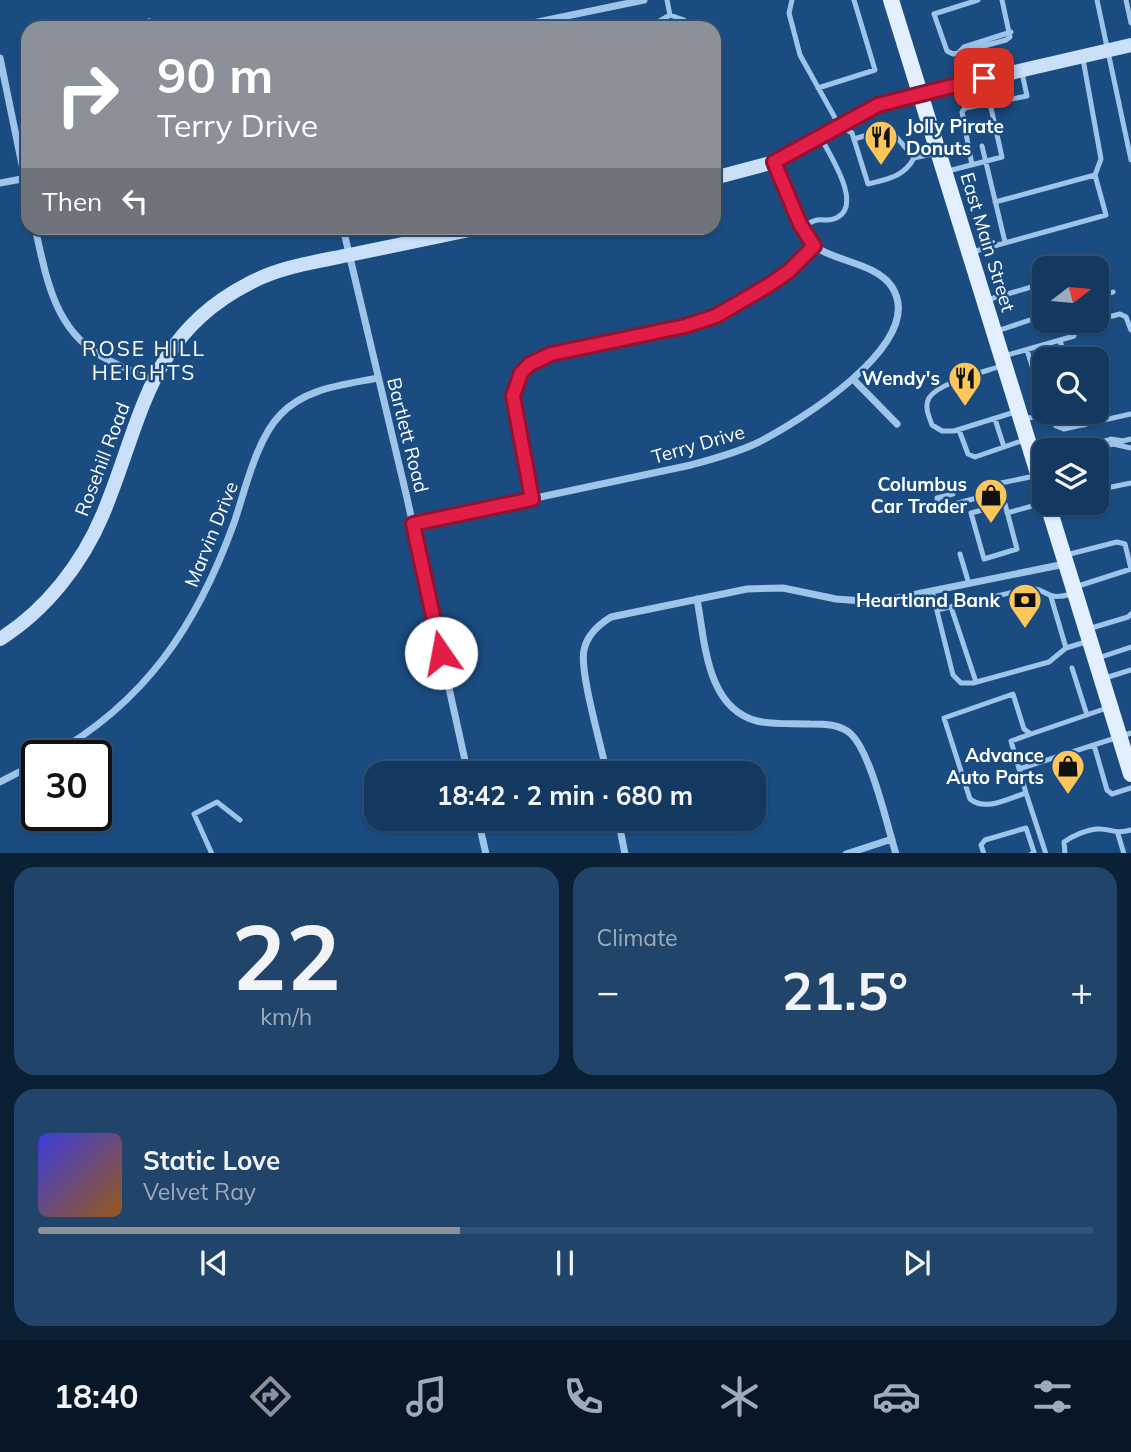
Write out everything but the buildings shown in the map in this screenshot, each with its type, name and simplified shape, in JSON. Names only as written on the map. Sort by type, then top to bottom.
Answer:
[{"type":"main road","name":"East Main Street","points":[[891,0],[1032,450]]},
{"type":"main road","points":[[1050,515],[1110,707],[1125,735],[1130,769]]},
{"type":"street","points":[[542,21],[644,0]]},
{"type":"street","points":[[721,176],[774,162],[878,105],[984,78],[1131,46]]},
{"type":"street","points":[[0,58],[21,155]]},
{"type":"street","points":[[532,499],[513,396],[521,373],[530,364],[551,354],[685,326],[716,316],[789,271],[814,246],[802,226],[774,162]]},
{"type":"street","points":[[0,183],[21,179]]},
{"type":"street","points":[[37,235],[48,286],[66,325],[98,354],[152,380]]},
{"type":"street","name":"Bartlett Road","points":[[345,235],[413,524],[465,761]]},
{"type":"street","name":"Rosehill Road","points":[[0,639],[27,618],[62,584],[82,554],[103,516],[152,380],[186,332],[201,317],[231,293],[279,271],[445,235]]},
{"type":"street","name":"Terry Drive","points":[[413,524],[724,456],[755,444],[807,416],[853,379],[890,338],[899,312],[898,299],[891,285],[880,276],[814,246]]},
{"type":"street","name":"Marvin Drive","points":[[75,740],[121,706],[180,637],[213,578],[261,448],[279,416],[312,393],[378,378]]},
{"type":"street","points":[[853,379],[897,424]]},
{"type":"street","points":[[604,761],[583,652],[595,629],[611,617],[768,587],[857,602],[877,602],[969,584],[1064,560]]},
{"type":"street","points":[[697,599],[711,670],[722,696],[732,707],[755,721],[824,724],[843,728],[850,734],[866,758],[896,853]]},
{"type":"street","points":[[0,782],[21,771]]},
{"type":"street","points":[[481,831],[486,853]]},
{"type":"street","points":[[620,831],[625,853]]},
{"type":"street","points":[[846,853],[892,839]]},
{"type":"lane","points":[[667,0],[670,15]]},
{"type":"lane","points":[[793,0],[789,13],[800,55],[839,125],[852,133],[868,184],[894,177],[909,167],[914,159],[938,153]]},
{"type":"lane","points":[[818,88],[875,70],[854,0]]},
{"type":"lane","points":[[978,0],[934,14],[947,51],[958,53],[1010,37],[1002,0]]},
{"type":"lane","points":[[1097,0],[1131,160]]},
{"type":"lane","points":[[1128,2],[1131,23]]},
{"type":"lane","points":[[660,21],[670,15],[684,21]]},
{"type":"lane","points":[[969,253],[1106,215],[1095,175],[1101,159],[1082,56]]},
{"type":"lane","points":[[972,165],[961,116],[965,108],[1027,96],[1021,70]]},
{"type":"lane","points":[[944,172],[1002,157],[984,78]]},
{"type":"lane","points":[[973,107],[975,116]]},
{"type":"lane","points":[[854,139],[874,133],[894,134],[914,159]]},
{"type":"lane","points":[[802,226],[818,220],[837,219],[843,214],[849,198],[820,135]]},
{"type":"lane","points":[[982,146],[1005,242]]},
{"type":"lane","points":[[995,202],[1095,175]]},
{"type":"lane","points":[[984,301],[1032,287]]},
{"type":"lane","points":[[1110,293],[1114,292]]},
{"type":"lane","points":[[1110,316],[1120,314],[1126,317],[1131,330]]},
{"type":"lane","points":[[994,332],[1032,319]]},
{"type":"lane","points":[[1032,413],[942,431],[932,425],[926,407],[937,388],[974,376],[1027,350],[1074,336],[1075,333]]},
{"type":"lane","points":[[1060,340],[1062,347]]},
{"type":"lane","points":[[1027,350],[1032,366]]},
{"type":"lane","points":[[1055,424],[1063,429],[1131,414]]},
{"type":"lane","points":[[995,419],[1004,447]]},
{"type":"lane","points":[[1062,424],[1063,429]]},
{"type":"lane","points":[[959,429],[968,454],[975,457],[1027,439]]},
{"type":"lane","points":[[1109,440],[1131,439]]},
{"type":"lane","points":[[1109,445],[1131,448]]},
{"type":"lane","points":[[986,486],[1032,469]]},
{"type":"lane","points":[[1109,488],[1131,483]]},
{"type":"lane","points":[[953,494],[937,498],[940,508],[991,494],[997,484]]},
{"type":"lane","points":[[1005,504],[1007,513],[1017,549],[984,559],[971,513],[1005,504]]},
{"type":"lane","points":[[1007,513],[1032,506]]},
{"type":"lane","points":[[1051,597],[1130,569],[1125,544],[1117,542],[1064,560]]},
{"type":"lane","points":[[960,554],[969,584]]},
{"type":"lane","points":[[937,612],[1031,588],[1038,589],[1051,597],[1066,648]]},
{"type":"lane","points":[[932,591],[953,675],[961,683],[976,682],[1049,662],[1088,635],[1131,614]]},
{"type":"lane","points":[[951,607],[976,682]]},
{"type":"lane","points":[[1095,659],[1131,647]]},
{"type":"lane","points":[[1072,668],[1087,715]]},
{"type":"lane","points":[[1102,679],[1131,670]]},
{"type":"lane","points":[[1026,793],[986,806],[977,805],[970,799],[944,718],[1013,694],[1024,729],[1031,734]]},
{"type":"lane","points":[[1046,853],[1011,741],[1110,707]]},
{"type":"lane","points":[[1019,769],[1125,735]]},
{"type":"lane","points":[[1094,745],[1107,790],[1112,794],[1131,788]]},
{"type":"lane","points":[[212,853],[194,814],[217,803],[240,820]]},
{"type":"lane","points":[[984,853],[981,845],[985,840],[1026,828],[1034,852],[1031,853]]},
{"type":"lane","points":[[1065,853],[1064,842],[1071,837],[1098,829],[1118,834],[1131,830]]},
{"type":"lane","points":[[1118,834],[1124,853]]},
{"type":"place","name":"Jolly Pirate Donuts","points":[[881,167]]},
{"type":"place","name":"Wendy's","points":[[965,408]]},
{"type":"place","name":"Columbus Car Trader","points":[[991,525]]},
{"type":"place","name":"Heartland Bank","points":[[1025,630]]},
{"type":"place","name":"Advance Auto Parts","points":[[1068,796]]},
{"type":"district","name":"ROSE HILL HEIGHTS","points":[[144,361]]},
{"type":"route","points":[[441,653],[413,524],[532,499],[514,408],[513,396],[521,373],[539,358],[551,354],[685,326],[716,316],[738,305],[789,271],[814,246],[800,224],[774,162],[878,105],[984,78]]}]
